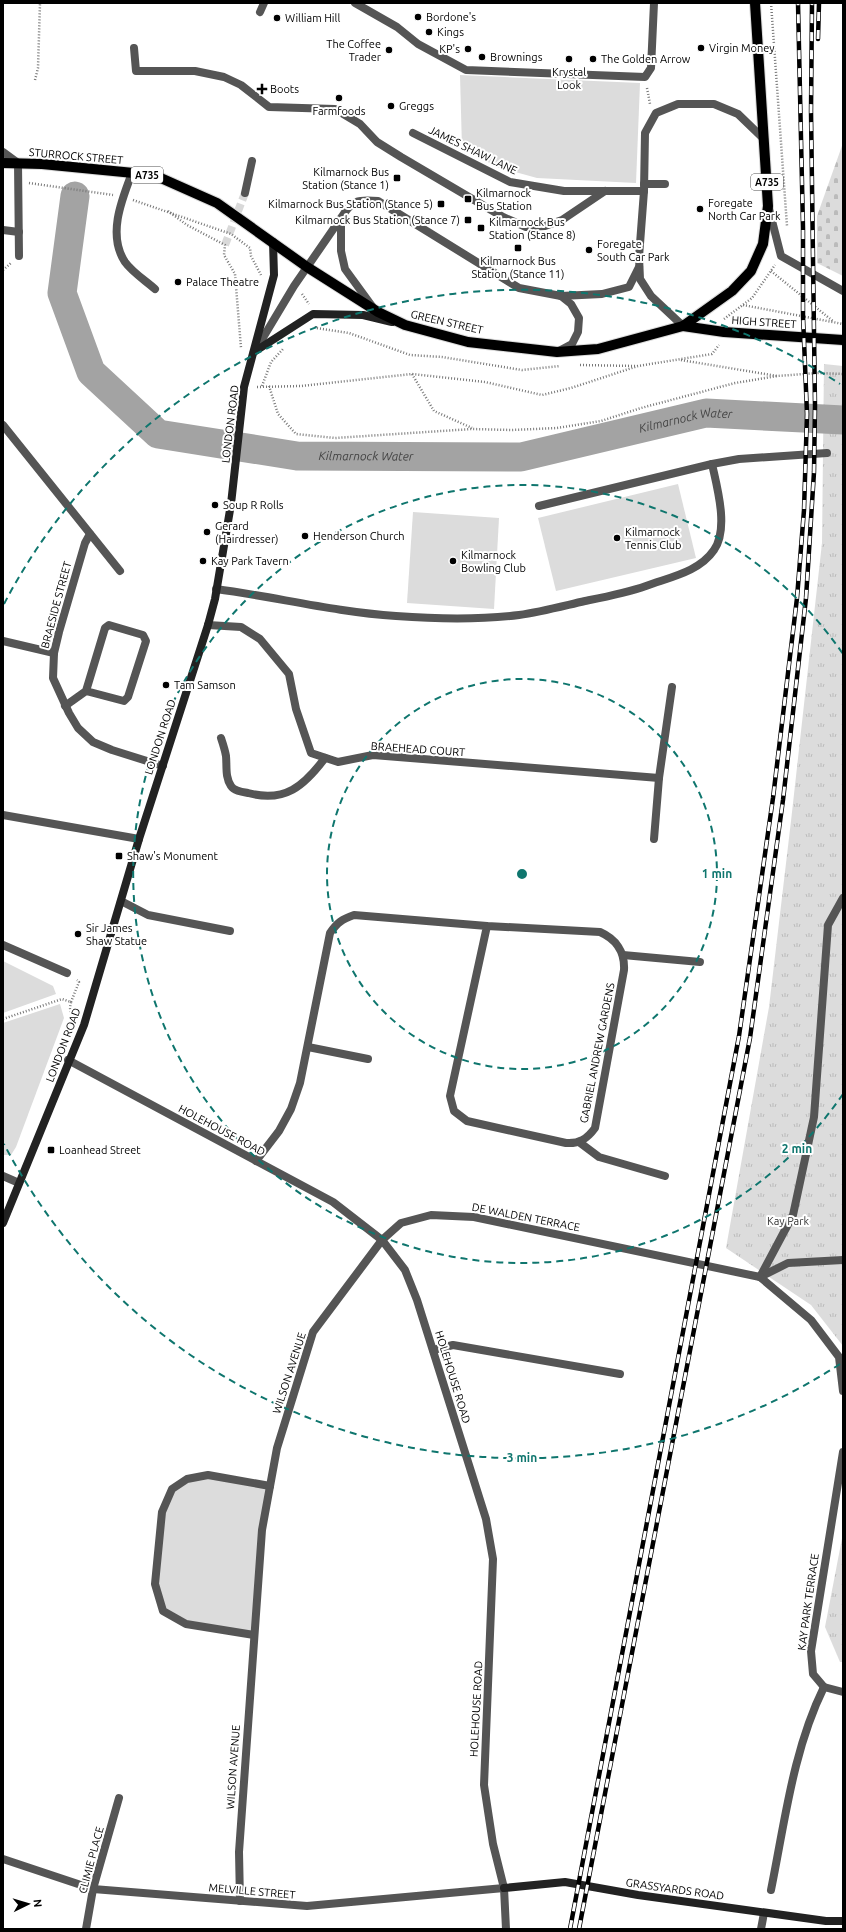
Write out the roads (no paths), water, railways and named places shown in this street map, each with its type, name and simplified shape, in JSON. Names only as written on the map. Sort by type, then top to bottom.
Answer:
[{"type":"main road","name":"A735","points":[[683,326],[732,292],[751,271],[763,244],[768,206],[755,3]]},
{"type":"main road","name":"STURROCK STREET","points":[[3,163],[42,164],[154,175],[217,203],[273,242]]},
{"type":"main road","name":"GREEN STREET","points":[[273,242],[307,267],[378,312],[406,325],[468,342],[557,352],[598,349],[683,326]]},
{"type":"main road","name":"LONDON ROAD","points":[[3,1222],[68,1060],[84,1025],[139,839],[208,626],[232,504],[244,387],[274,275],[273,242]]},
{"type":"main road","points":[[254,352],[313,314],[363,314],[406,325]]},
{"type":"main road","name":"HIGH STREET","points":[[683,326],[724,332],[843,340]]},
{"type":"main road","name":"GRASSYARDS ROAD","points":[[504,1888],[564,1882],[638,1895],[764,1913],[826,1921],[843,1921]]},
{"type":"street","points":[[260,12],[264,3]]},
{"type":"street","points":[[355,3],[397,27],[418,44],[466,70],[645,77],[651,68],[654,3]]},
{"type":"street","points":[[134,48],[136,71],[195,71],[224,77],[241,85],[269,107],[335,109],[360,124],[377,142],[503,217],[526,227],[545,226],[562,220],[605,191]]},
{"type":"street","points":[[683,326],[652,296],[640,279],[639,267],[644,187],[645,133],[656,113],[678,104],[714,104],[738,114],[764,139]]},
{"type":"street","name":"JAMES SHAW LANE","points":[[413,133],[510,182],[564,191],[605,191],[665,184]]},
{"type":"street","points":[[3,152],[18,163],[18,256]]},
{"type":"street","points":[[245,193],[252,161]]},
{"type":"street","points":[[132,173],[117,222],[118,250],[126,263],[155,289]]},
{"type":"street","points":[[254,352],[307,267],[354,202],[364,200],[378,201],[519,288],[561,296],[602,294],[629,287],[639,267]]},
{"type":"street","points":[[768,206],[781,256],[843,291]]},
{"type":"street","points":[[341,218],[341,251],[345,269],[378,312]]},
{"type":"street","points":[[3,230],[19,232]]},
{"type":"street","points":[[557,352],[572,344],[578,332],[579,318],[571,304],[561,296]]},
{"type":"street","points":[[3,425],[120,571]]},
{"type":"street","points":[[539,506],[712,464],[747,458],[827,453]]},
{"type":"street","points":[[216,589],[326,608],[395,616],[458,619],[520,615],[630,591],[696,567],[715,550],[721,532],[718,490],[712,464]]},
{"type":"street","name":"BRAESIDE STREET","points":[[90,534],[85,543],[54,653],[53,678],[65,706],[78,728],[93,742],[112,750],[163,766]]},
{"type":"street","points":[[65,706],[86,691],[105,628],[109,625],[143,635],[146,641],[128,698],[124,701],[86,691]]},
{"type":"street","name":"BRAEHEAD COURT","points":[[208,626],[241,627],[260,639],[289,674],[296,708],[311,753],[338,762],[373,755],[659,778]]},
{"type":"street","points":[[3,640],[54,653]]},
{"type":"street","points":[[654,839],[659,778],[672,686]]},
{"type":"street","points":[[221,738],[226,757],[226,774],[230,786],[233,789],[257,796],[283,795],[295,789],[311,777],[326,758]]},
{"type":"street","points":[[3,815],[139,839]]},
{"type":"street","points":[[760,1277],[793,1215],[814,1117],[828,925],[843,898]]},
{"type":"street","points":[[121,901],[148,915],[230,931]]},
{"type":"street","points":[[256,1161],[279,1131],[292,1109],[300,1083],[308,1047],[330,933],[336,923],[343,918],[354,915],[487,926],[600,932],[616,943],[623,956],[700,962]]},
{"type":"street","points":[[487,926],[450,1096],[454,1111],[467,1121],[566,1142],[579,1142],[600,1156],[665,1176]]},
{"type":"street","points":[[3,945],[67,973]]},
{"type":"street","name":"GABRIEL ANDREW GARDENS","points":[[579,1142],[590,1135],[595,1128],[624,970],[623,956]]},
{"type":"street","points":[[308,1047],[368,1059]]},
{"type":"street","name":"HOLEHOUSE ROAD","points":[[68,1060],[333,1202],[382,1240],[405,1270],[417,1300],[486,1519],[493,1559],[484,1786],[493,1844],[504,1888],[506,1929]]},
{"type":"street","points":[[3,1176],[19,1183]]},
{"type":"street","name":"DE WALDEN TERRACE","points":[[382,1240],[401,1223],[431,1215],[474,1217],[760,1277]]},
{"type":"street","name":"WILSON AVENUE","points":[[240,1901],[239,1852],[262,1530],[277,1448],[313,1332],[382,1240]]},
{"type":"street","points":[[760,1277],[788,1263],[843,1260]]},
{"type":"street","points":[[760,1277],[811,1320],[839,1357],[843,1391]]},
{"type":"street","points":[[433,1350],[453,1345],[620,1374]]},
{"type":"street","name":"KAY PARK TERRACE","points":[[824,1687],[813,1674],[811,1651],[843,1452]]},
{"type":"street","points":[[254,1635],[186,1624],[164,1611],[155,1584],[162,1512],[172,1488],[187,1479],[208,1475],[270,1486]]},
{"type":"street","points":[[771,1890],[797,1762],[811,1713],[824,1687],[843,1692]]},
{"type":"street","name":"CLIMIE PLACE","points":[[86,1929],[93,1889],[119,1798]]},
{"type":"street","name":"MELVILLE STREET","points":[[3,1859],[93,1889],[307,1906],[504,1888]]},
{"type":"street","points":[[761,1929],[764,1913]]},
{"type":"waterway","name":"Kilmarnock Water","points":[[75,196],[62,293],[91,372],[158,434],[297,456],[521,457],[706,413],[843,420]]},
{"type":"tunnel","points":[[225,245],[245,193]]},
{"type":"railway","points":[[570,1929],[739,1036],[773,798],[797,598],[804,510],[807,414],[803,316],[803,228],[798,3]]},
{"type":"railway","points":[[579,1929],[750,1038],[783,800],[806,598],[814,472],[815,406],[811,111],[812,3]]},
{"type":"railway","points":[[818,39],[819,3]]},
{"type":"place","name":"Bordone's","points":[[418,17]]},
{"type":"place","name":"William Hill","points":[[277,18]]},
{"type":"place","name":"Kings","points":[[429,32]]},
{"type":"place","name":"Virgin Money","points":[[701,48]]},
{"type":"place","name":"KP's","points":[[468,49]]},
{"type":"place","name":"The Coffee Trader","points":[[389,50]]},
{"type":"place","name":"Brownings","points":[[482,57]]},
{"type":"place","name":"Krystal Look","points":[[569,59]]},
{"type":"place","name":"The Golden Arrow","points":[[593,59]]},
{"type":"place","name":"Boots","points":[[262,89]]},
{"type":"place","name":"Farmfoods","points":[[339,98]]},
{"type":"place","name":"Greggs","points":[[391,106]]},
{"type":"place","name":"Kilmarnock Bus Station (Stance 1)","points":[[397,178]]},
{"type":"place","name":"Kilmarnock Bus Station","points":[[468,199]]},
{"type":"place","name":"Kilmarnock Bus Station (Stance 5)","points":[[441,204]]},
{"type":"place","name":"Foregate North Car Park","points":[[700,209]]},
{"type":"place","name":"Kilmarnock Bus Station (Stance 7)","points":[[468,220]]},
{"type":"place","name":"Kilmarnock Bus Station (Stance 8)","points":[[481,228]]},
{"type":"place","name":"Kilmarnock Bus Station (Stance 11)","points":[[518,248]]},
{"type":"place","name":"Foregate South Car Park","points":[[589,250]]},
{"type":"place","name":"Palace Theatre","points":[[178,282]]},
{"type":"place","name":"Soup R Rolls","points":[[215,505]]},
{"type":"place","name":"Gerard (Hairdresser)","points":[[207,532]]},
{"type":"place","name":"Henderson Church","points":[[305,536]]},
{"type":"place","name":"Kilmarnock Tennis Club","points":[[617,538]]},
{"type":"place","name":"Kay Park Tavern","points":[[203,561]]},
{"type":"place","name":"Kilmarnock Bowling Club","points":[[453,561]]},
{"type":"place","name":"Tam Samson","points":[[166,685]]},
{"type":"place","name":"Shaw's Monument","points":[[119,856]]},
{"type":"place","name":"Sir James Shaw Statue","points":[[78,934]]},
{"type":"place","name":"Loanhead Street","points":[[51,1150]]},
{"type":"park label","name":"Kay Park","points":[[788,1221]]}]
